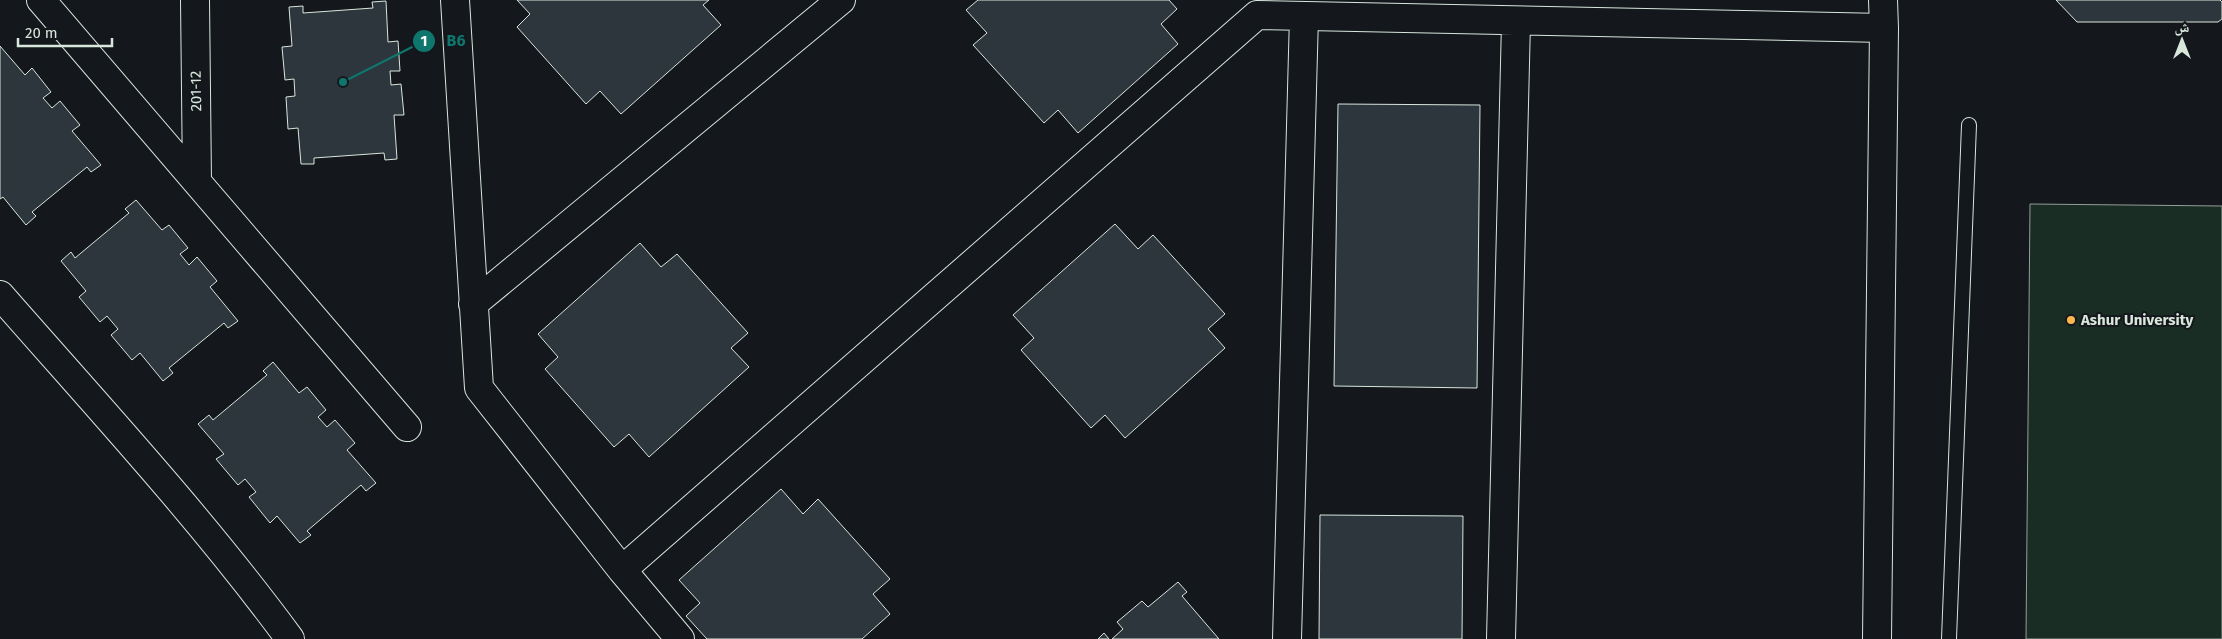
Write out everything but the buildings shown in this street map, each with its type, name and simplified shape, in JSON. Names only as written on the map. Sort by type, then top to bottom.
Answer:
[{"type":"street","points":[[41,0],[407,427]]},
{"type":"street","name":"201-12","points":[[195,0],[197,181]]},
{"type":"street","points":[[455,0],[479,388],[622,570],[680,639]]},
{"type":"street","points":[[474,304],[841,0]]},
{"type":"street","points":[[1877,639],[1884,28],[1882,0]]},
{"type":"street","points":[[622,570],[1251,8],[1304,16],[1516,22],[1884,28]]},
{"type":"street","points":[[1287,639],[1304,16]]},
{"type":"street","points":[[1500,639],[1516,22]]},
{"type":"street","points":[[0,294],[216,543],[290,639]]},
{"type":"lane","points":[[1950,639],[1969,125]]},
{"type":"green space","points":[[2030,204],[2222,206],[2222,639],[2026,639]]},
{"type":"place","name":"B6","points":[[343,82]]},
{"type":"place","name":"Ashur University","points":[[2071,320]]}]
